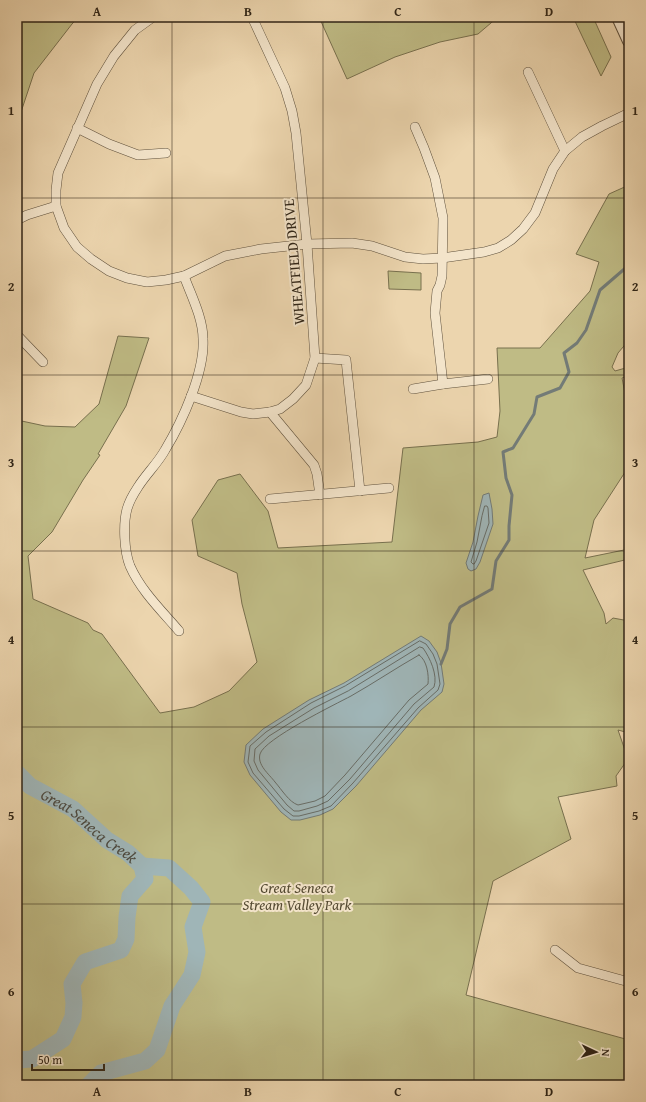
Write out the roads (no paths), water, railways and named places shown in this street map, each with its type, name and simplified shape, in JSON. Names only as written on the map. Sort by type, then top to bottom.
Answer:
[{"type":"street","points":[[153,17],[135,30],[114,56],[97,84],[58,174],[56,190],[56,206],[64,228],[77,247],[109,271],[127,278],[147,282],[166,280],[184,276],[225,256],[261,249],[307,244],[352,243],[372,246],[405,257],[423,259],[484,252],[498,248],[523,229],[535,213],[554,169],[565,151],[582,137],[629,113]]},
{"type":"street","name":"WHEATFIELD DRIVE","points":[[191,396],[241,412],[253,414],[280,409],[293,399],[306,385],[315,358],[307,244],[296,133],[292,111],[285,88],[252,17]]},
{"type":"street","points":[[618,17],[629,41]]},
{"type":"street","points":[[528,72],[565,151]]},
{"type":"street","points":[[415,127],[435,178],[443,218],[442,276],[437,291],[435,313],[443,384]]},
{"type":"street","points":[[77,128],[109,144],[138,155],[166,152]]},
{"type":"street","points":[[17,220],[27,215],[56,206]]},
{"type":"street","points":[[179,631],[139,583],[130,565],[126,550],[125,530],[127,508],[138,487],[165,451],[179,426],[191,396],[203,358],[203,338],[198,312],[184,276]]},
{"type":"street","points":[[17,335],[42,362]]},
{"type":"street","points":[[315,358],[346,360],[360,491]]},
{"type":"street","points":[[412,389],[488,379]]},
{"type":"street","points":[[270,412],[314,465],[320,495]]},
{"type":"street","points":[[270,500],[389,488]]},
{"type":"street","points":[[555,950],[578,968],[629,982]]},
{"type":"water","points":[[489,493],[493,524],[480,562],[476,569],[471,571],[468,569],[466,563],[473,542],[483,495]]},
{"type":"water","points":[[421,636],[429,641],[437,652],[441,663],[444,684],[442,692],[421,710],[356,786],[333,809],[320,815],[300,820],[291,820],[281,812],[250,775],[244,762],[246,745],[263,729],[309,700],[344,683]]},
{"type":"waterway","points":[[441,664],[447,649],[450,624],[460,607],[492,589],[496,561],[509,540],[512,495],[506,478],[503,452],[513,448],[534,414],[537,397],[560,388],[569,372],[564,353],[577,343],[586,330],[600,290],[629,265]]},
{"type":"waterway","name":"Great Seneca Creek","points":[[17,773],[30,786],[73,809],[107,840],[128,853],[142,866],[145,879],[130,896],[126,939],[121,950],[85,962],[72,984],[74,1003],[73,1017],[63,1039],[32,1059],[17,1060]]},
{"type":"waterway","name":"Great Seneca Creek","points":[[89,1085],[101,1073],[145,1061],[157,1050],[172,1006],[192,975],[197,952],[193,927],[202,902],[191,888],[169,868],[142,866]]},
{"type":"park label","name":"Great Seneca Stream Valley Park","points":[[297,896]]}]
